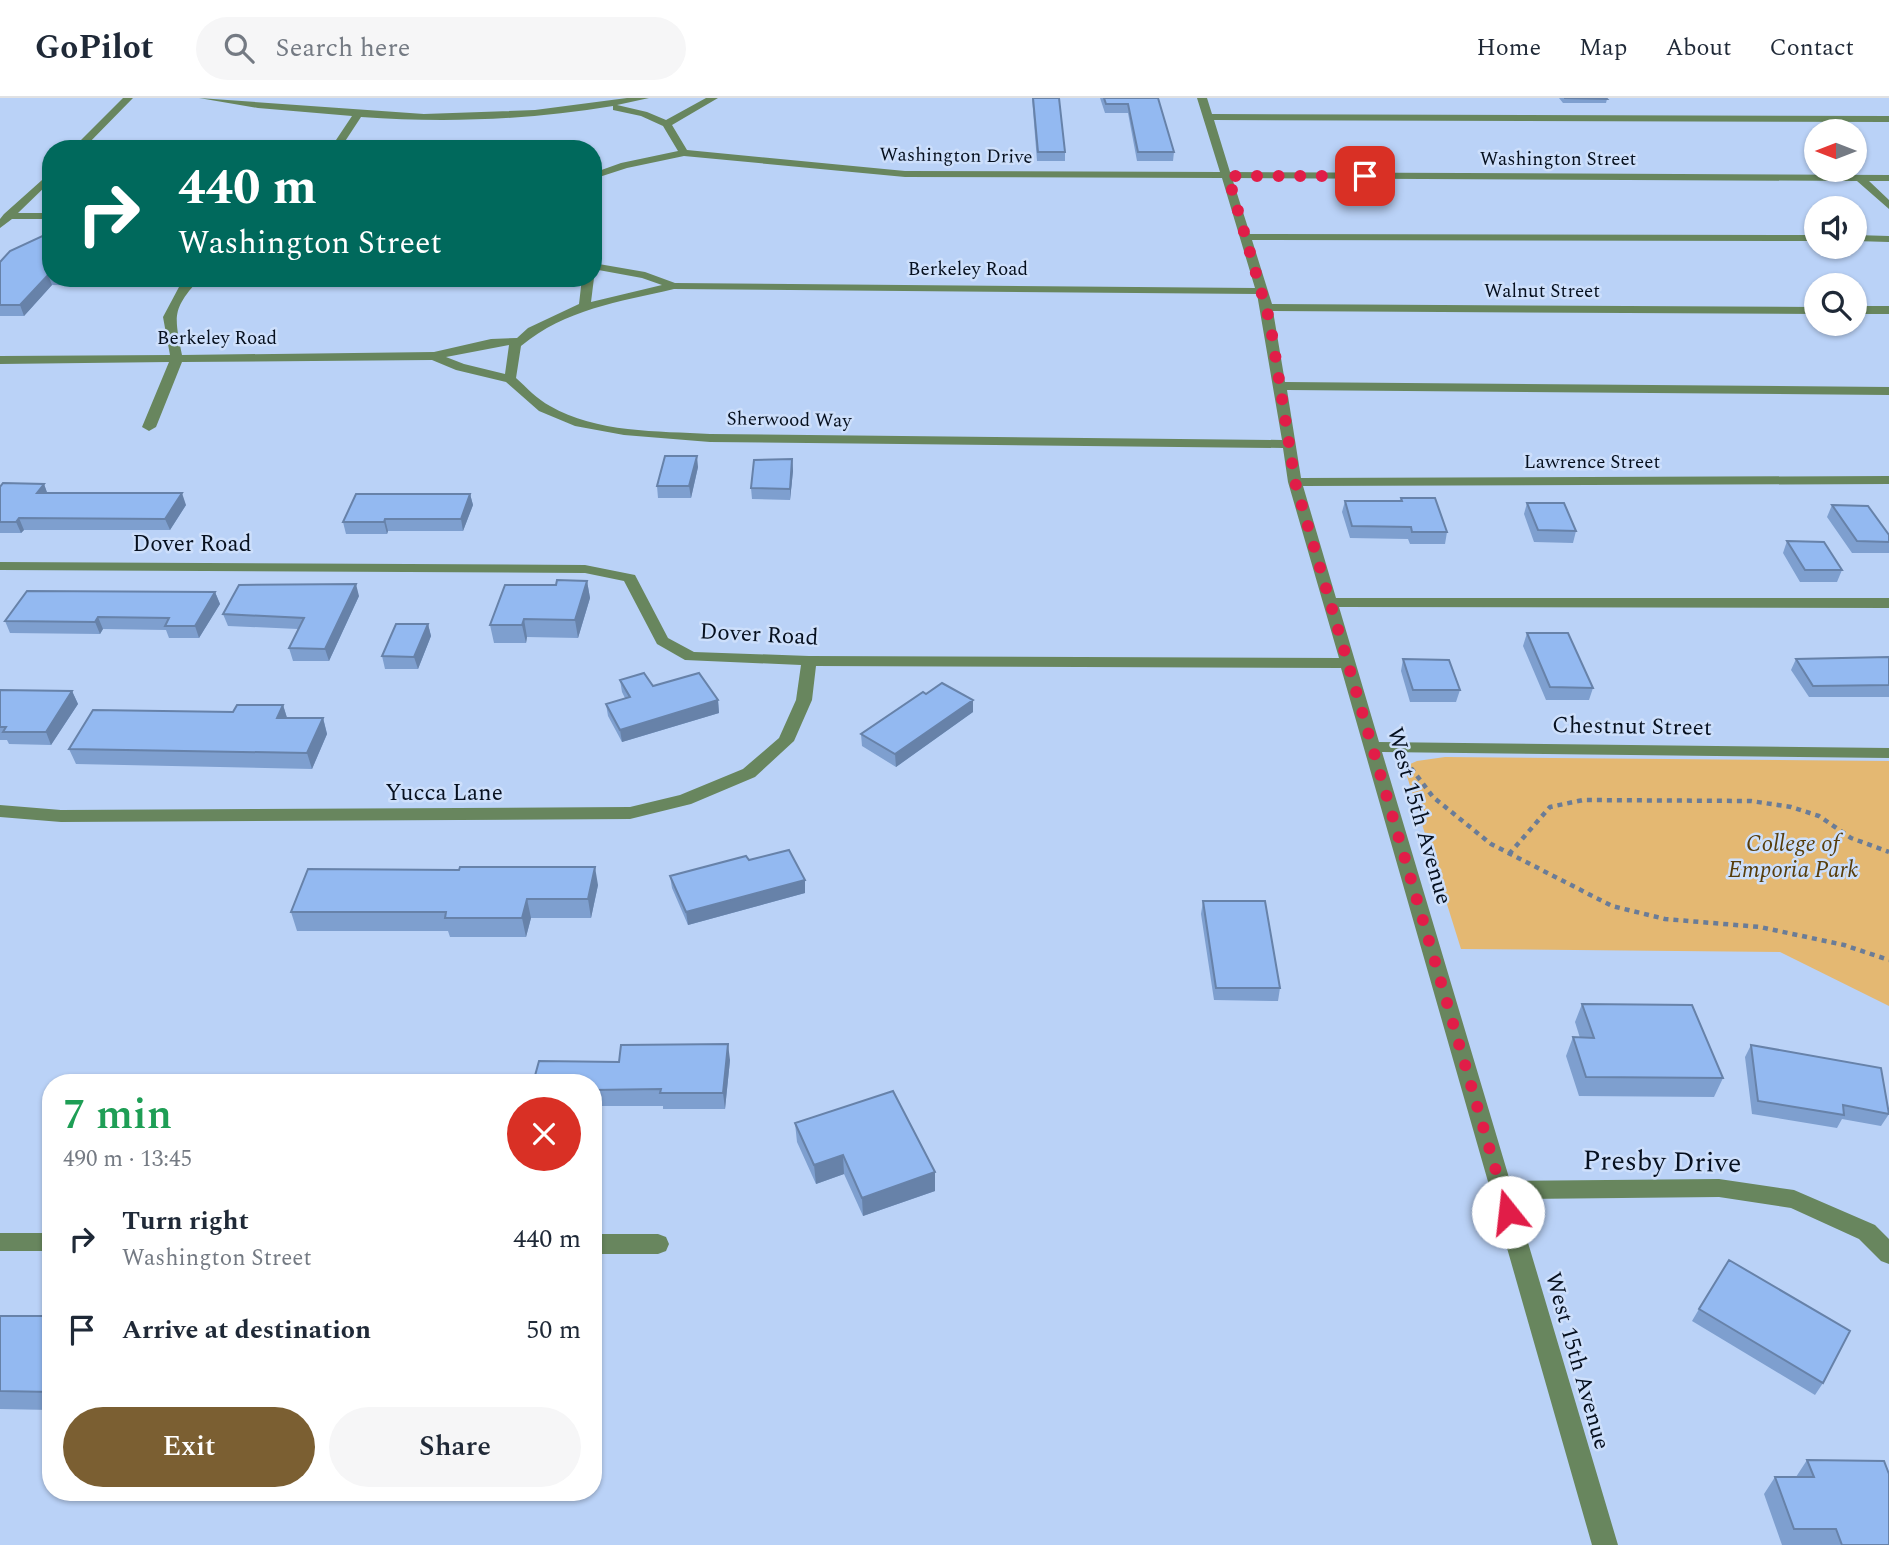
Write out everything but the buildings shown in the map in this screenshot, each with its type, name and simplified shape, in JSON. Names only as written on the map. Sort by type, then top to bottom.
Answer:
[{"type":"street","points":[[86,140],[128,98]]},
{"type":"street","points":[[204,98],[260,106],[358,114],[491,114],[606,106],[644,98]]},
{"type":"street","points":[[667,124],[713,98]]},
{"type":"street","name":"West 15th Avenue","points":[[1202,98],[1264,299],[1281,386],[1295,482],[1605,1545]]},
{"type":"street","points":[[606,106],[644,114],[667,124],[684,153]]},
{"type":"street","points":[[341,140],[358,114]]},
{"type":"street","points":[[1209,117],[1889,119]]},
{"type":"street","name":"Washington Drive","points":[[602,173],[625,165],[684,153],[905,174],[1228,176]]},
{"type":"street","name":"Washington Street","points":[[1228,176],[1804,177]]},
{"type":"street","name":"Washington Street","points":[[1867,177],[1889,178]]},
{"type":"street","points":[[1865,182],[1889,206]]},
{"type":"street","points":[[4,220],[42,183]]},
{"type":"street","points":[[4,220],[42,217]]},
{"type":"street","points":[[1246,237],[1804,238]]},
{"type":"street","points":[[1867,239],[1889,239]]},
{"type":"street","points":[[602,268],[645,275],[674,286]]},
{"type":"street","points":[[510,379],[514,345],[532,331],[585,306],[674,286]]},
{"type":"street","name":"Berkeley Road","points":[[674,286],[1264,299]]},
{"type":"street","points":[[149,427],[177,358],[169,317],[186,287]]},
{"type":"street","points":[[585,306],[587,287]]},
{"type":"street","name":"Walnut Street","points":[[1264,299],[1804,310]]},
{"type":"street","points":[[1867,310],[1889,310]]},
{"type":"street","name":"Berkeley Road","points":[[0,360],[434,356],[491,343],[519,341]]},
{"type":"street","name":"Berkeley Road","points":[[434,356],[460,367],[510,379]]},
{"type":"street","name":"Sherwood Way","points":[[510,379],[545,409],[591,426],[637,433],[710,438],[1290,444]]},
{"type":"street","points":[[1281,386],[1889,391]]},
{"type":"street","name":"Lawrence Street","points":[[1295,482],[1889,480]]},
{"type":"street","name":"Dover Road","points":[[0,566],[585,569],[630,578],[662,641],[691,657],[809,662],[1348,663]]},
{"type":"street","points":[[1331,602],[1889,603]]},
{"type":"street","name":"Yucca Lane","points":[[0,811],[61,816],[630,813],[685,800],[749,773],[786,741],[804,700],[809,662]]},
{"type":"street","name":"Chestnut Street","points":[[1374,747],[1889,753]]},
{"type":"street","name":"Presby Drive","points":[[1502,1190],[1718,1188],[1794,1199],[1867,1231],[1889,1254]]},
{"type":"street","points":[[0,1242],[42,1242]]},
{"type":"street","points":[[602,1244],[658,1244]]},
{"type":"path","points":[[1410,768],[1433,796],[1491,844],[1612,906],[1665,919],[1760,927],[1844,945],[1889,960]]},
{"type":"path","points":[[1509,854],[1550,807],[1583,800],[1751,801],[1791,807],[1819,816],[1851,838],[1889,852]]},
{"type":"green space","name":"College of Emporia Park","points":[[1445,757],[1889,761],[1889,1006],[1780,952],[1461,949],[1406,773],[1408,765],[1417,761]]},
{"type":"route","points":[[1365,176],[1228,176],[1267,307],[1295,482],[1508,1212]]}]
